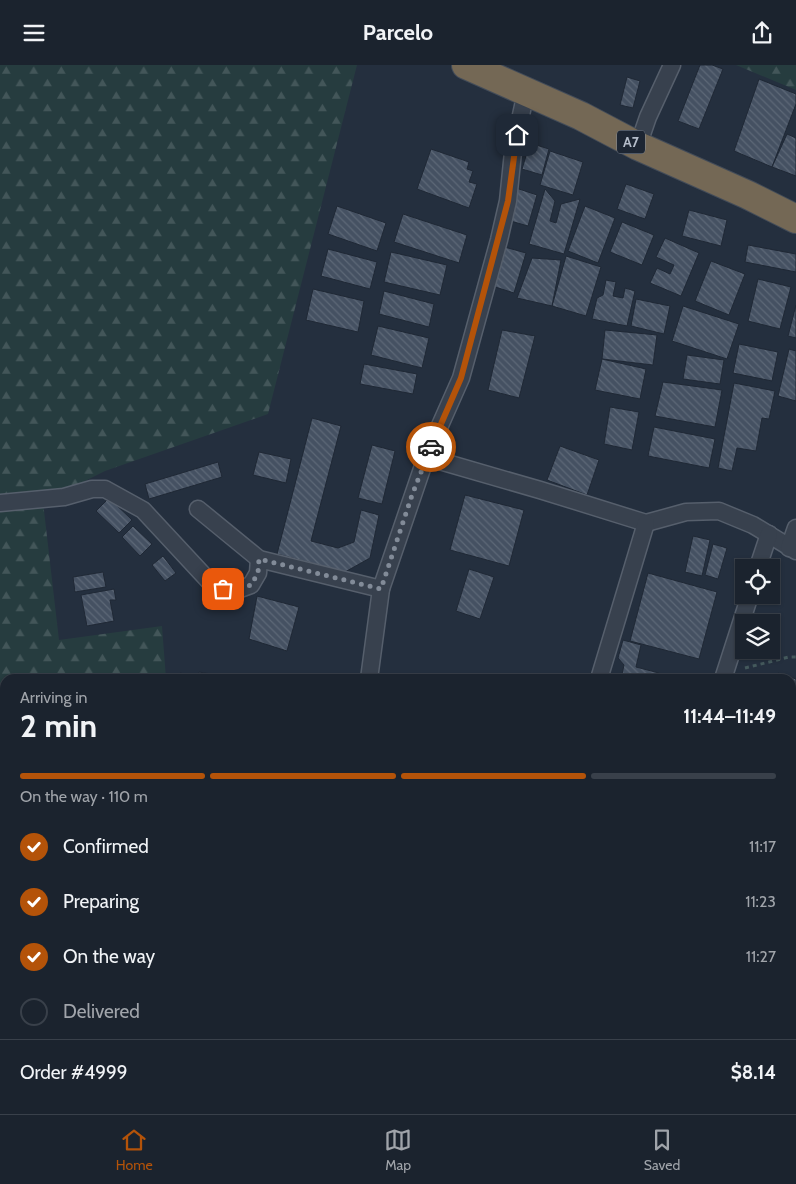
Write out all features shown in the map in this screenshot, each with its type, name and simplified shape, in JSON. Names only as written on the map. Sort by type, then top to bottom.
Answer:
[{"type":"highway","name":"A7","points":[[466,65],[581,116],[638,146],[748,195],[796,219]]},
{"type":"street","points":[[638,146],[648,117],[672,65]]},
{"type":"street","points":[[370,674],[381,589],[426,457],[461,378],[508,201],[514,152],[526,93]]},
{"type":"street","points":[[426,457],[540,489],[646,523],[686,512],[719,511],[753,525],[792,549],[796,528]]},
{"type":"street","points":[[0,503],[64,497],[92,489],[105,489],[143,510],[208,580],[223,589],[240,589],[251,585],[258,573],[259,559]]},
{"type":"street","points":[[198,509],[259,559],[381,589]]},
{"type":"street","points":[[601,674],[646,523]]},
{"type":"street","points":[[761,559],[769,534]]},
{"type":"street","points":[[725,674],[747,604]]},
{"type":"path","points":[[731,674],[789,657],[796,657]]},
{"type":"green space","points":[[0,65],[357,65],[268,414],[105,471],[43,502],[59,640],[162,626],[166,674],[0,674]]},
{"type":"green space","points":[[736,65],[796,65],[796,90]]},
{"type":"building","points":[[700,65],[712,65],[723,69],[699,129],[678,121]]},
{"type":"building","points":[[627,77],[640,81],[633,108],[620,105]]},
{"type":"building","points":[[759,79],[796,94],[796,104],[772,167],[734,151]]},
{"type":"building","points":[[787,134],[796,138],[796,176],[772,167]]},
{"type":"building","points":[[530,143],[549,149],[542,175],[522,169]]},
{"type":"building","points":[[431,149],[469,162],[467,169],[473,171],[469,182],[477,184],[469,208],[417,189]]},
{"type":"building","points":[[550,151],[583,162],[573,195],[540,185]]},
{"type":"building","points":[[626,184],[654,194],[645,219],[617,209]]},
{"type":"building","points":[[516,188],[537,195],[528,226],[507,220]]},
{"type":"building","points":[[545,189],[555,201],[550,221],[556,223],[561,204],[580,199],[564,254],[529,244]]},
{"type":"building","points":[[337,206],[386,223],[377,251],[328,234]]},
{"type":"building","points":[[585,206],[615,218],[598,263],[568,251]]},
{"type":"building","points":[[689,210],[727,220],[721,246],[682,236]]},
{"type":"building","points":[[403,214],[467,235],[459,263],[394,242]]},
{"type":"building","points":[[622,222],[654,235],[642,265],[610,252]]},
{"type":"building","points":[[665,238],[699,253],[681,296],[650,283],[657,268],[670,274],[674,265],[656,257]]},
{"type":"building","points":[[748,245],[796,254],[796,272],[745,262]]},
{"type":"building","points":[[501,246],[526,253],[514,293],[489,285]]},
{"type":"building","points":[[328,249],[377,262],[370,289],[321,276]]},
{"type":"building","points":[[391,252],[447,265],[440,295],[384,282]]},
{"type":"building","points":[[566,256],[601,267],[586,316],[552,306]]},
{"type":"building","points":[[532,258],[561,260],[552,306],[517,298]]},
{"type":"building","points":[[711,261],[745,274],[729,315],[695,301]]},
{"type":"building","points":[[758,279],[791,287],[780,329],[748,321]]},
{"type":"building","points":[[606,280],[616,282],[613,296],[623,298],[625,288],[635,291],[627,326],[592,319],[597,298],[603,295]]},
{"type":"building","points":[[313,289],[364,301],[358,332],[306,320]]},
{"type":"building","points":[[384,291],[434,304],[429,327],[379,314]]},
{"type":"building","points":[[636,299],[670,306],[664,334],[631,326]]},
{"type":"building","points":[[796,305],[796,338],[788,336]]},
{"type":"building","points":[[683,306],[739,324],[727,359],[672,341]]},
{"type":"building","points":[[378,326],[429,338],[422,368],[371,355]]},
{"type":"building","points":[[502,330],[535,336],[519,398],[488,390]]},
{"type":"building","points":[[605,330],[657,335],[653,365],[602,359]]},
{"type":"building","points":[[739,344],[778,352],[772,381],[733,373]]},
{"type":"building","points":[[789,349],[796,351],[796,401],[778,396]]},
{"type":"building","points":[[687,355],[724,360],[720,384],[683,379]]},
{"type":"building","points":[[602,359],[646,369],[640,399],[595,390]]},
{"type":"building","points":[[364,364],[417,374],[413,394],[360,384]]},
{"type":"building","points":[[663,382],[722,390],[715,427],[655,416]]},
{"type":"building","points":[[734,383],[775,391],[769,419],[762,418],[756,451],[737,448],[732,471],[718,468]]},
{"type":"building","points":[[610,407],[639,412],[632,450],[604,444]]},
{"type":"building","points":[[312,418],[341,426],[311,541],[338,548],[354,542],[361,510],[379,515],[370,558],[345,572],[277,554]]},
{"type":"building","points":[[654,427],[715,439],[709,468],[648,456]]},
{"type":"building","points":[[372,445],[395,451],[382,504],[358,498]]},
{"type":"building","points":[[560,446],[599,460],[587,495],[547,480]]},
{"type":"building","points":[[259,452],[291,459],[286,483],[253,475]]},
{"type":"building","points":[[218,462],[222,477],[149,499],[145,484]]},
{"type":"building","points":[[465,495],[524,510],[509,566],[450,550]]},
{"type":"building","points":[[109,498],[132,520],[119,533],[96,511]]},
{"type":"building","points":[[133,526],[152,544],[140,556],[122,537]]},
{"type":"building","points":[[693,536],[710,540],[702,576],[685,572]]},
{"type":"building","points":[[713,544],[727,548],[718,579],[705,575]]},
{"type":"building","points":[[163,556],[176,573],[165,581],[152,565]]},
{"type":"building","points":[[469,569],[494,577],[480,619],[456,611]]},
{"type":"building","points":[[103,572],[106,587],[75,592],[73,577]]},
{"type":"building","points":[[648,573],[717,592],[699,659],[630,641]]},
{"type":"building","points":[[114,589],[116,600],[110,600],[114,621],[87,626],[81,595]]},
{"type":"building","points":[[257,596],[299,607],[287,651],[249,639]]},
{"type":"building","points":[[623,640],[641,645],[636,667],[659,674],[622,674],[624,665],[618,658]]},
{"type":"way so far","points":[[223,589],[240,589],[251,585],[258,573],[259,559],[381,589],[412,495],[431,447]]},
{"type":"route","points":[[431,447],[461,378],[508,201],[517,135]]}]
